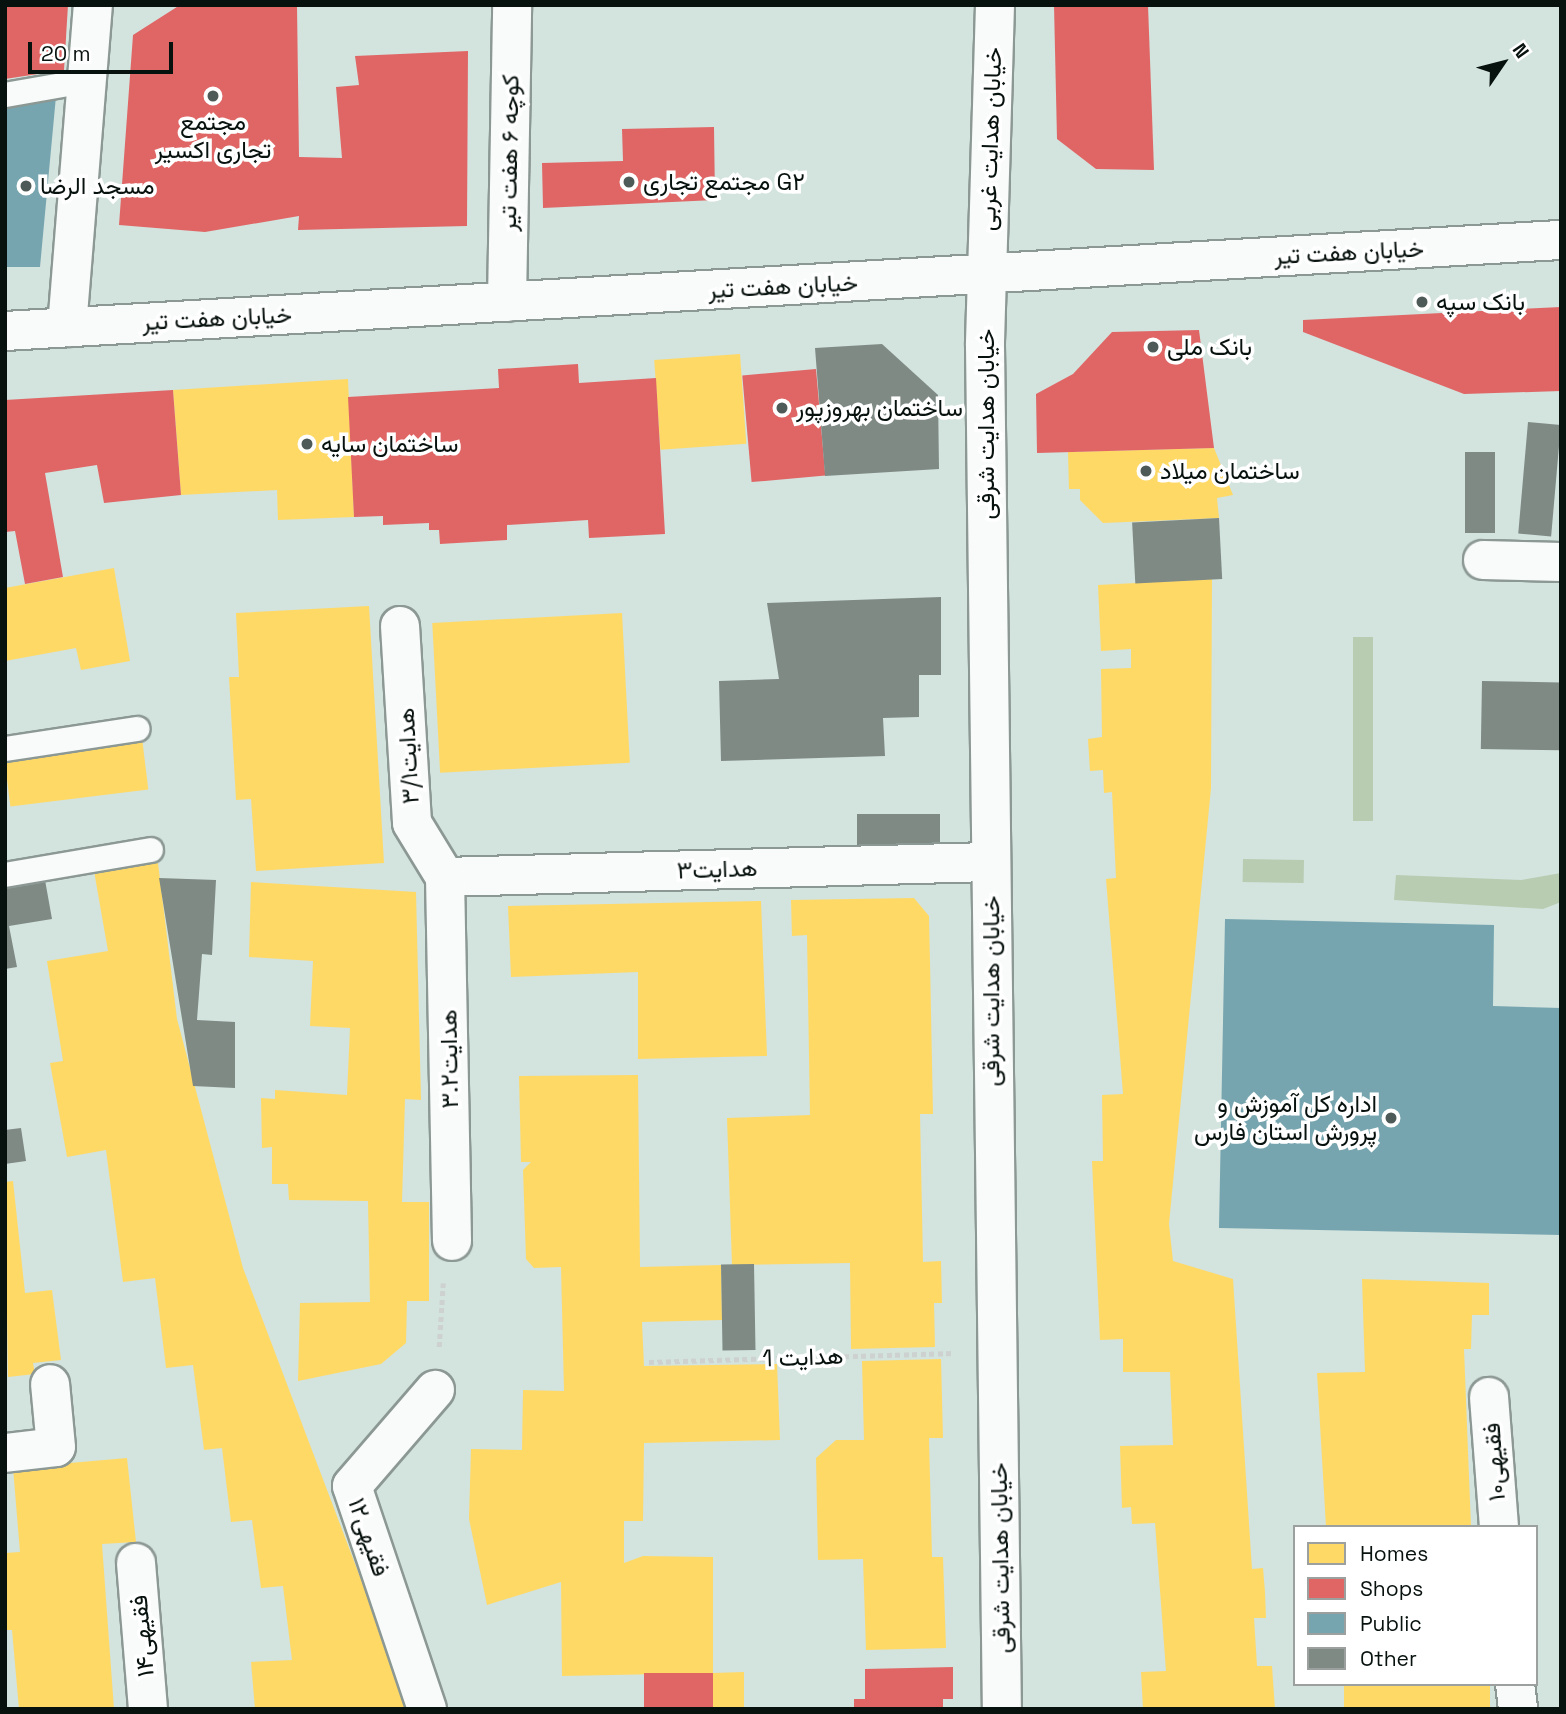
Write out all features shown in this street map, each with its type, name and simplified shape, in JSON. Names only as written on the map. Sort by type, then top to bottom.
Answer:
[{"type":"street","points":[[67,327],[91,80],[93,5]]},
{"type":"street","name":"کوچه ۶ هفت تیر","points":[[506,302],[512,5]]},
{"type":"street","name":"خیابان هدایت غربی","points":[[986,274],[995,5]]},
{"type":"street","name":"خیابان هفت تیر","points":[[5,331],[1561,240]]},
{"type":"street","name":"خیابان هدایت شرقی","points":[[986,274],[989,862],[1002,1709]]},
{"type":"street","points":[[1483,560],[1561,562]]},
{"type":"street","name":"هدایت۳/۱","points":[[400,626],[412,823],[445,877]]},
{"type":"street","name":"هدایت۳","points":[[445,877],[989,862]]},
{"type":"street","name":"هدایت۳.۲","points":[[445,877],[452,1241]]},
{"type":"street","points":[[5,1453],[56,1447],[50,1384]]},
{"type":"street","name":"فقیهی۱۲","points":[[427,1709],[352,1486],[435,1390]]},
{"type":"street","name":"فقیهی۱۰","points":[[1489,1397],[1499,1525]]},
{"type":"street","name":"فقیهی۱۴","points":[[136,1563],[148,1709]]},
{"type":"street","points":[[1515,1686],[1518,1709]]},
{"type":"lane","points":[[5,95],[91,80]]},
{"type":"lane","points":[[5,749],[137,729]]},
{"type":"lane","points":[[5,875],[151,850]]},
{"type":"path","points":[[435,1390],[452,1241]]},
{"type":"path","name":"1 هدایت","points":[[649,1362],[956,1353]]},
{"type":"green space","points":[[1353,637],[1373,637],[1373,821],[1353,821]]},
{"type":"green space","points":[[1243,859],[1304,860],[1304,883],[1243,882]]},
{"type":"green space","points":[[1561,873],[1561,902],[1543,909],[1394,900],[1396,875],[1521,880]]},
{"type":"building: Homes","points":[[740,354],[746,444],[660,450],[654,360]]},
{"type":"building: Homes","points":[[348,379],[354,517],[278,520],[277,490],[181,495],[173,390]]},
{"type":"building: Homes","name":"ساختمان میلاد","points":[[1214,448],[1233,495],[1217,498],[1219,518],[1103,523],[1080,500],[1080,489],[1069,489],[1068,452]]},
{"type":"building: Homes","points":[[114,568],[130,661],[81,670],[76,648],[5,661],[5,588]]},
{"type":"building: Homes","points":[[1212,579],[1211,788],[1169,1224],[1173,1261],[1233,1279],[1252,1569],[1263,1568],[1265,1592],[1266,1618],[1254,1618],[1257,1666],[1272,1666],[1275,1709],[1143,1709],[1141,1672],[1166,1671],[1155,1523],[1132,1524],[1131,1507],[1122,1508],[1120,1446],[1173,1445],[1170,1372],[1123,1372],[1123,1339],[1100,1340],[1092,1161],[1103,1161],[1102,1095],[1123,1094],[1106,879],[1116,878],[1112,792],[1104,793],[1103,770],[1090,771],[1088,739],[1102,737],[1101,669],[1131,668],[1131,649],[1101,651],[1098,585]]},
{"type":"building: Homes","points":[[369,606],[384,863],[256,871],[251,799],[236,800],[229,677],[239,677],[236,613]]},
{"type":"building: Homes","points":[[622,613],[630,763],[440,773],[432,623]]},
{"type":"building: Homes","points":[[142,738],[148,790],[10,807],[5,755]]},
{"type":"building: Homes","points":[[158,863],[177,1019],[243,1268],[410,1709],[255,1709],[251,1662],[292,1660],[283,1586],[261,1588],[252,1520],[231,1522],[222,1448],[204,1450],[193,1365],[166,1368],[155,1278],[123,1282],[106,1150],[67,1157],[50,1063],[63,1061],[47,961],[108,951],[94,871]]},
{"type":"building: Homes","points":[[251,882],[416,892],[421,1100],[405,1099],[402,1202],[429,1202],[429,1301],[407,1301],[406,1343],[381,1364],[298,1381],[300,1303],[370,1302],[368,1201],[289,1200],[288,1184],[272,1184],[272,1147],[262,1148],[261,1098],[275,1099],[275,1090],[347,1095],[350,1028],[310,1026],[313,961],[249,957]]},
{"type":"building: Homes","points":[[914,898],[929,916],[933,1114],[920,1114],[923,1262],[941,1261],[942,1303],[934,1303],[935,1347],[851,1349],[850,1263],[732,1265],[727,1118],[810,1115],[807,935],[792,936],[791,900]]},
{"type":"building: Homes","points":[[761,901],[767,1056],[638,1059],[638,972],[511,977],[508,906]]},
{"type":"building: Homes","points":[[638,1075],[640,1267],[721,1265],[722,1320],[642,1322],[644,1366],[777,1364],[780,1440],[644,1443],[643,1521],[624,1521],[624,1563],[643,1556],[713,1557],[713,1673],[562,1676],[561,1582],[487,1605],[469,1519],[471,1449],[522,1450],[523,1390],[564,1391],[561,1267],[534,1268],[526,1259],[523,1170],[531,1162],[521,1162],[519,1076]]},
{"type":"building: Homes","points":[[13,1181],[25,1293],[52,1290],[61,1360],[33,1363],[35,1374],[8,1377],[5,1182]]},
{"type":"building: Homes","points":[[1362,1279],[1489,1283],[1489,1315],[1472,1315],[1471,1349],[1464,1349],[1471,1525],[1326,1525],[1317,1373],[1365,1372]]},
{"type":"building: Homes","points":[[941,1359],[943,1438],[929,1438],[932,1557],[943,1557],[946,1648],[866,1650],[863,1559],[818,1560],[816,1458],[836,1440],[864,1440],[862,1361]]},
{"type":"building: Homes","points":[[127,1458],[136,1542],[102,1544],[114,1709],[19,1709],[12,1630],[5,1630],[5,1553],[20,1552],[13,1468]]},
{"type":"building: Homes","points":[[744,1672],[744,1709],[713,1709],[713,1673]]},
{"type":"building: Homes","points":[[1344,1686],[1490,1686],[1490,1709],[1344,1709]]},
{"type":"building: Shops","points":[[5,5],[68,5],[64,70],[5,79]]},
{"type":"building: Shops","name":"مجتمع تجاری اکسیر","points":[[180,5],[297,5],[299,157],[342,158],[336,87],[359,85],[355,56],[468,51],[467,226],[298,230],[299,216],[205,232],[119,225],[133,35]]},
{"type":"building: Shops","points":[[1054,5],[1148,5],[1154,170],[1096,169],[1057,139]]},
{"type":"building: Shops","name":"مجتمع تجاری G۲","points":[[714,127],[715,200],[543,208],[542,163],[623,161],[622,129]]},
{"type":"building: Shops","points":[[1561,307],[1561,391],[1464,394],[1303,332],[1303,320]]},
{"type":"building: Shops","points":[[1199,330],[1214,448],[1037,453],[1036,394],[1073,374],[1112,332]]},
{"type":"building: Shops","points":[[578,364],[579,383],[656,378],[665,534],[589,538],[588,520],[507,525],[507,540],[440,544],[439,530],[429,530],[429,523],[383,525],[383,516],[354,517],[348,397],[499,388],[498,369]]},
{"type":"building: Shops","name":"ساختمان بهروزپور","points":[[816,369],[825,476],[752,482],[742,375]]},
{"type":"building: Shops","points":[[173,390],[181,495],[104,503],[97,465],[45,473],[63,577],[25,584],[15,531],[5,532],[5,400]]},
{"type":"building: Shops","points":[[953,1667],[953,1699],[943,1699],[943,1709],[854,1709],[854,1699],[865,1699],[865,1669]]},
{"type":"building: Shops","points":[[644,1673],[713,1673],[713,1709],[644,1709]]},
{"type":"building: Public","name":"مسجد الرضا","points":[[56,96],[40,267],[5,267],[5,106]]},
{"type":"building: Public","name":"اداره کل آموزش و پرورش استان فارس","points":[[1225,919],[1494,925],[1493,1006],[1561,1008],[1561,1235],[1219,1228]]},
{"type":"building: Other","points":[[882,344],[938,395],[939,469],[825,476],[815,348]]},
{"type":"building: Other","points":[[1528,422],[1561,425],[1551,536],[1518,534]]},
{"type":"building: Other","points":[[1465,452],[1495,452],[1495,533],[1465,533]]},
{"type":"building: Other","points":[[1219,518],[1222,579],[1135,583],[1132,523]]},
{"type":"building: Other","points":[[941,597],[941,675],[919,675],[919,717],[883,718],[885,756],[721,761],[719,681],[779,679],[767,603]]},
{"type":"building: Other","points":[[1482,681],[1561,682],[1560,750],[1481,749]]},
{"type":"building: Other","points":[[857,814],[940,814],[940,848],[857,848]]},
{"type":"building: Other","points":[[159,878],[216,880],[212,955],[202,954],[197,1020],[235,1022],[235,1088],[193,1086]]},
{"type":"building: Other","points":[[45,880],[52,919],[9,926],[17,967],[5,969],[5,887]]},
{"type":"building: Other","points":[[21,1128],[26,1161],[5,1164],[5,1130]]},
{"type":"building: Other","points":[[754,1264],[756,1350],[723,1351],[721,1265]]},
{"type":"place","name":"مجتمع تجاری اکسیر","points":[[213,96]]},
{"type":"place","name":"مجتمع تجاری G۲","points":[[629,182]]},
{"type":"place","name":"مسجد الرضا","points":[[26,186]]},
{"type":"place","name":"بانک سپه","points":[[1422,302]]},
{"type":"place","name":"بانک ملی","points":[[1153,347]]},
{"type":"place","name":"ساختمان بهروزپور","points":[[782,408]]},
{"type":"place","name":"ساختمان سایه","points":[[307,444]]},
{"type":"place","name":"ساختمان میلاد","points":[[1146,471]]},
{"type":"place","name":"اداره کل آموزش و پرورش استان فارس","points":[[1391,1118]]}]
